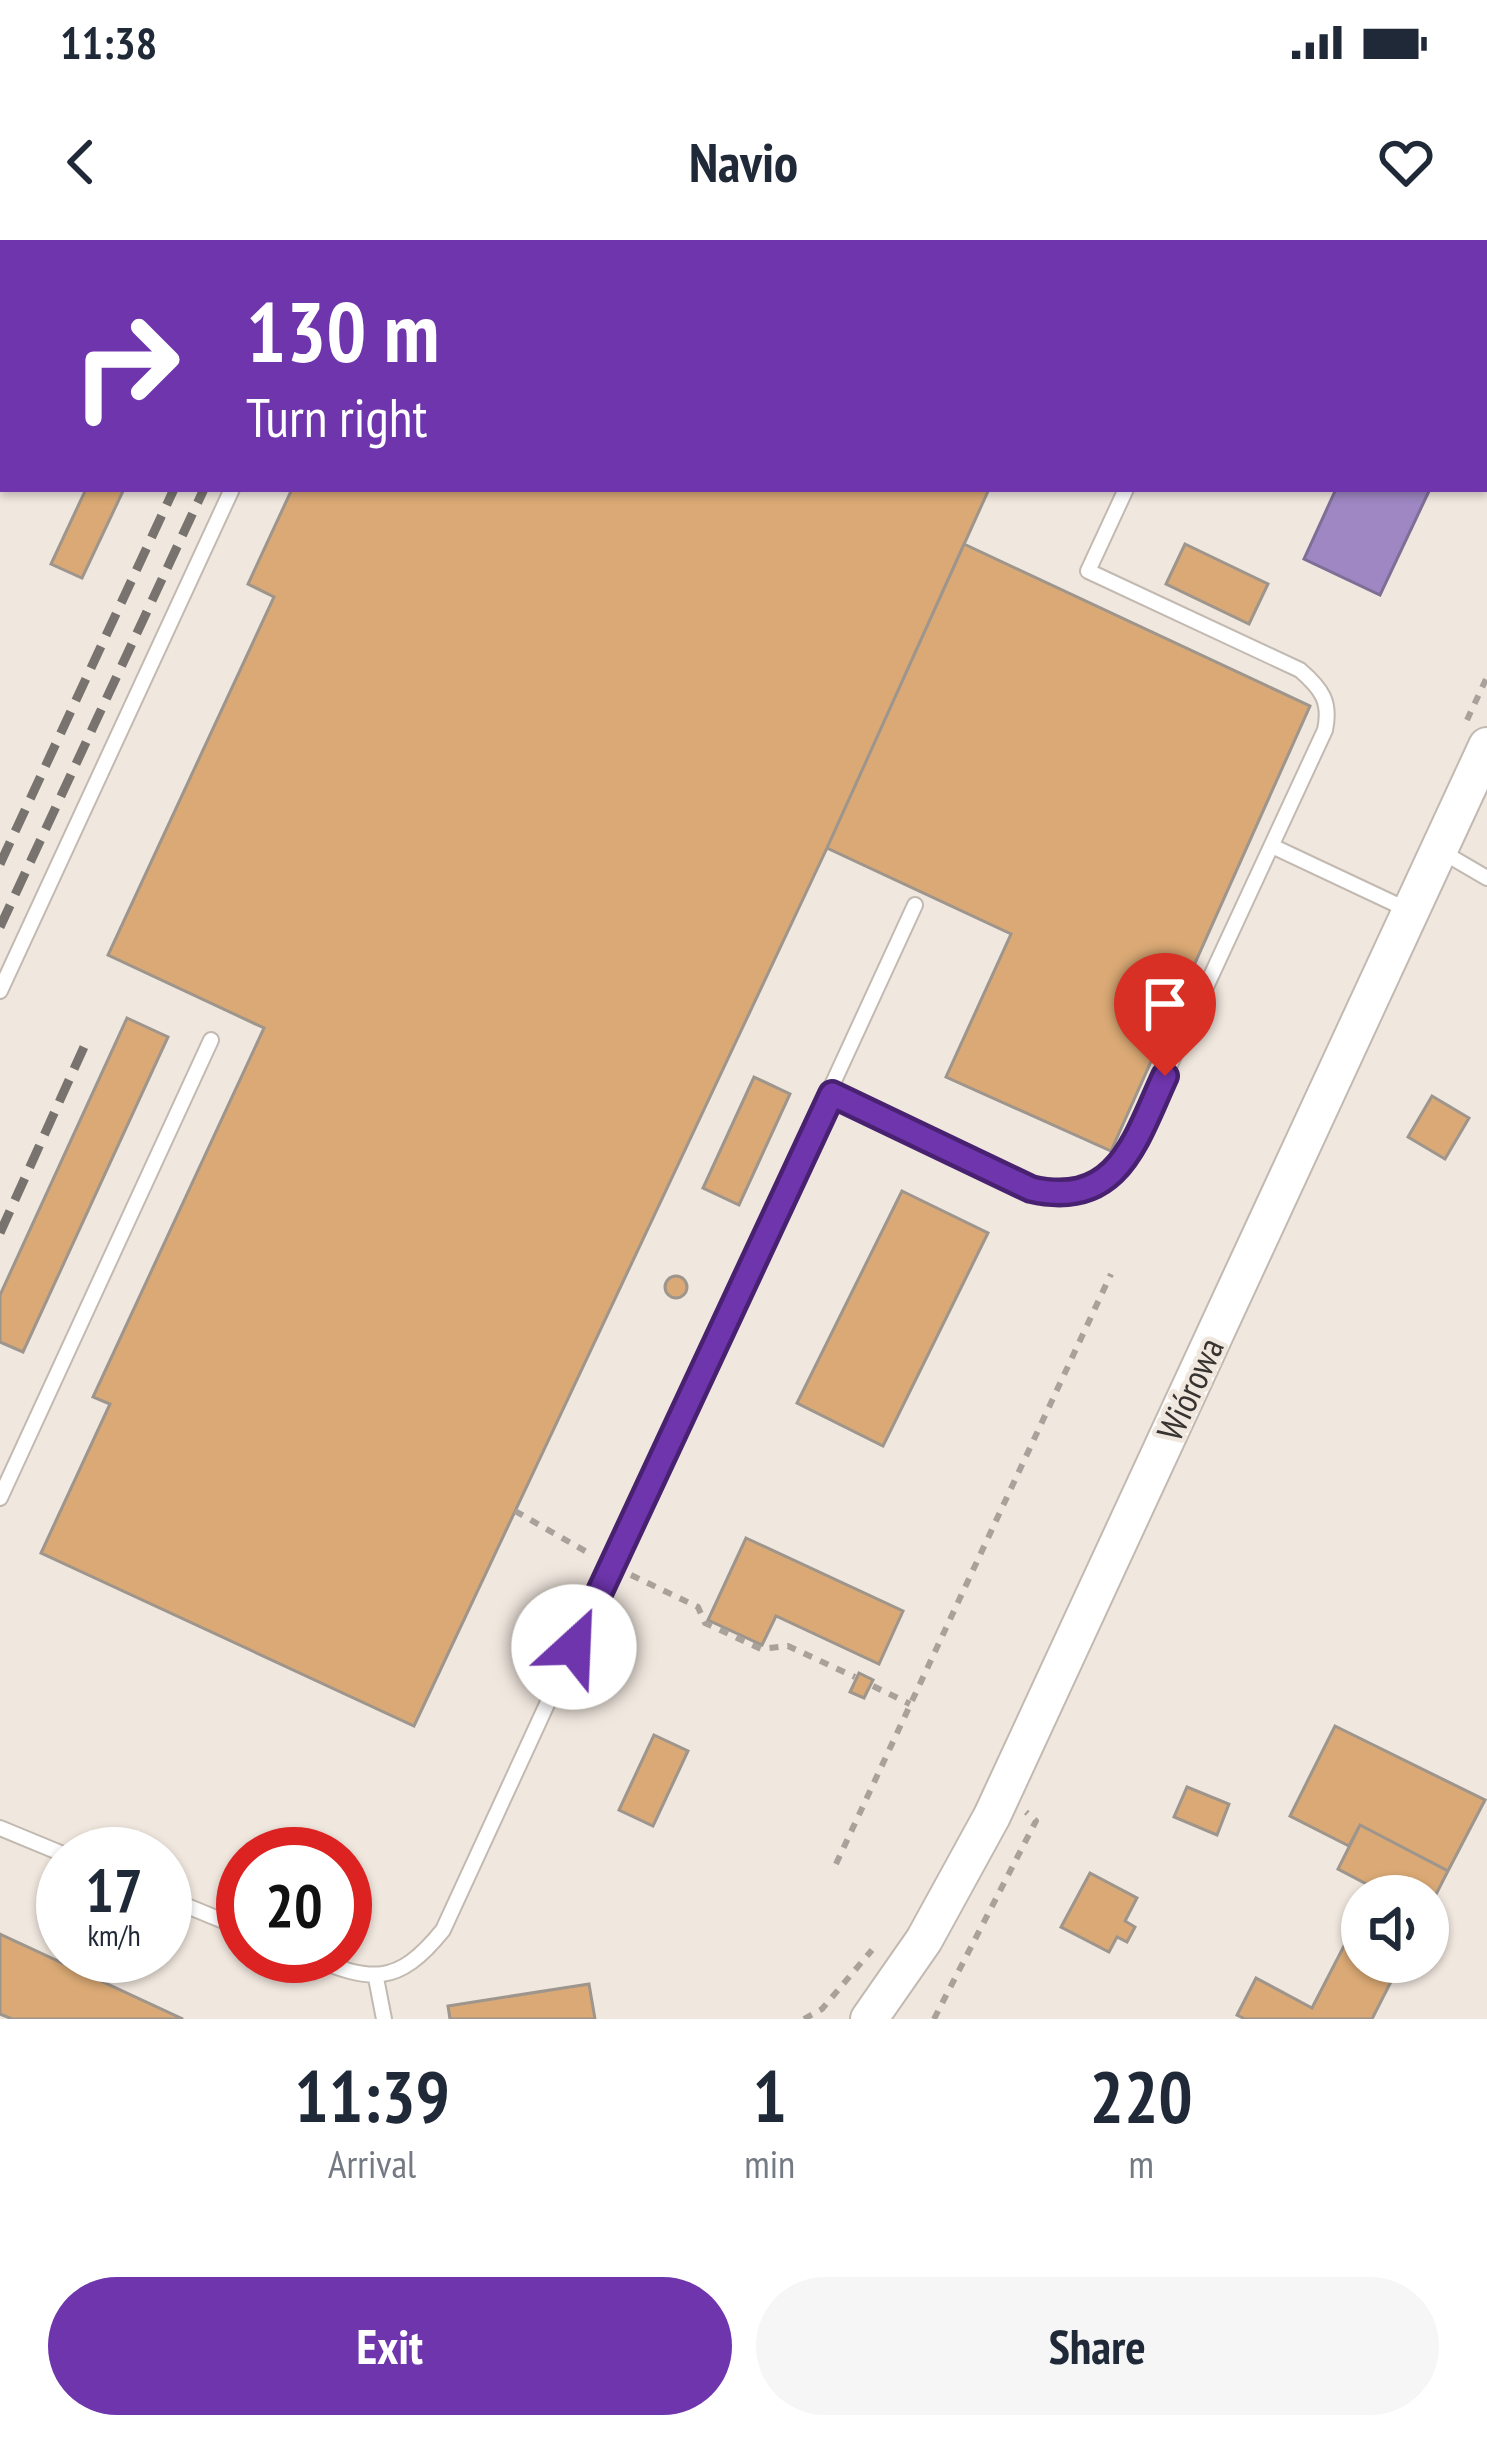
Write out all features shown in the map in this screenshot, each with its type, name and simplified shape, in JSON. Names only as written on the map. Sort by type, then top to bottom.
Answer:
[{"type":"street","name":"Wiórowa","points":[[869,2019],[948,1899],[1003,1792],[1487,746]]},
{"type":"lane","points":[[0,992],[231,492]]},
{"type":"lane","points":[[832,1094],[1031,1189],[1059,1196],[1085,1191],[1109,1178],[1129,1153],[1325,730],[1330,708],[1318,685],[1300,670],[1088,571],[1125,492]]},
{"type":"lane","points":[[1272,846],[1412,911]]},
{"type":"lane","points":[[1439,850],[1487,878]]},
{"type":"lane","points":[[372,1977],[401,1970],[443,1930],[832,1094],[915,905]]},
{"type":"lane","points":[[0,1498],[211,1040]]},
{"type":"lane","points":[[0,1828],[36,1843]]},
{"type":"lane","points":[[376,1978],[384,2019]]},
{"type":"path","points":[[836,1864],[1112,1274]]},
{"type":"path","points":[[515,1511],[612,1567],[698,1607],[704,1623],[760,1649],[788,1646],[855,1677]]},
{"type":"path","points":[[873,1686],[910,1704]]},
{"type":"path","points":[[934,2019],[1036,1821],[1003,1792]]},
{"type":"path","points":[[822,2009],[832,2019]]},
{"type":"shaded area","points":[[1335,492],[1429,492],[1380,595],[1304,559]]},
{"type":"building","points":[[85,492],[123,492],[82,578],[51,564]]},
{"type":"building","points":[[291,492],[988,492],[827,848],[414,1726],[41,1553],[110,1404],[93,1397],[264,1028],[108,955],[274,597],[248,584]]},
{"type":"building","points":[[964,544],[1310,706],[1111,1151],[946,1077],[1011,934],[827,848]]},
{"type":"building","points":[[1185,544],[1268,584],[1249,624],[1166,584]]},
{"type":"building","points":[[127,1018],[168,1037],[23,1352],[0,1342],[0,1295]]},
{"type":"building","points":[[754,1077],[790,1094],[739,1205],[703,1188]]},
{"type":"building","points":[[1432,1096],[1469,1118],[1445,1159],[1408,1137]]},
{"type":"building","points":[[902,1191],[988,1233],[883,1446],[797,1403]]},
{"type":"building","points":[[676,1276],[687,1287],[676,1298],[665,1287]]},
{"type":"building","points":[[746,1538],[903,1611],[879,1664],[776,1616],[762,1645],[708,1620]]},
{"type":"building","points":[[859,1673],[873,1680],[864,1698],[850,1692]]},
{"type":"building","points":[[1335,1726],[1485,1800],[1448,1871],[1360,1825],[1349,1846],[1290,1816]]},
{"type":"building","points":[[654,1735],[688,1751],[653,1826],[619,1810]]},
{"type":"building","points":[[1187,1787],[1229,1804],[1217,1835],[1174,1817]]},
{"type":"building","points":[[1360,1825],[1448,1871],[1446,1875],[1349,1875],[1338,1869]]},
{"type":"building","points":[[1090,1873],[1137,1898],[1125,1921],[1135,1927],[1127,1942],[1117,1937],[1109,1952],[1061,1927]]},
{"type":"building","points":[[0,1934],[36,1951],[36,1983],[105,1983],[183,2019],[12,2019],[0,2014]]},
{"type":"building","points":[[1341,1952],[1341,1983],[1390,1983],[1372,2019],[1245,2019],[1237,2015],[1256,1978],[1312,2008]]},
{"type":"building","points":[[589,1984],[595,2019],[450,2019],[448,2006]]},
{"type":"railway","points":[[0,864],[173,492]]},
{"type":"railway","points":[[0,927],[203,492]]},
{"type":"railway","points":[[0,1233],[88,1038]]},
{"type":"route","points":[[574,1647],[832,1094],[1031,1189],[1059,1196],[1085,1191],[1109,1178],[1129,1153],[1165,1076]]}]
